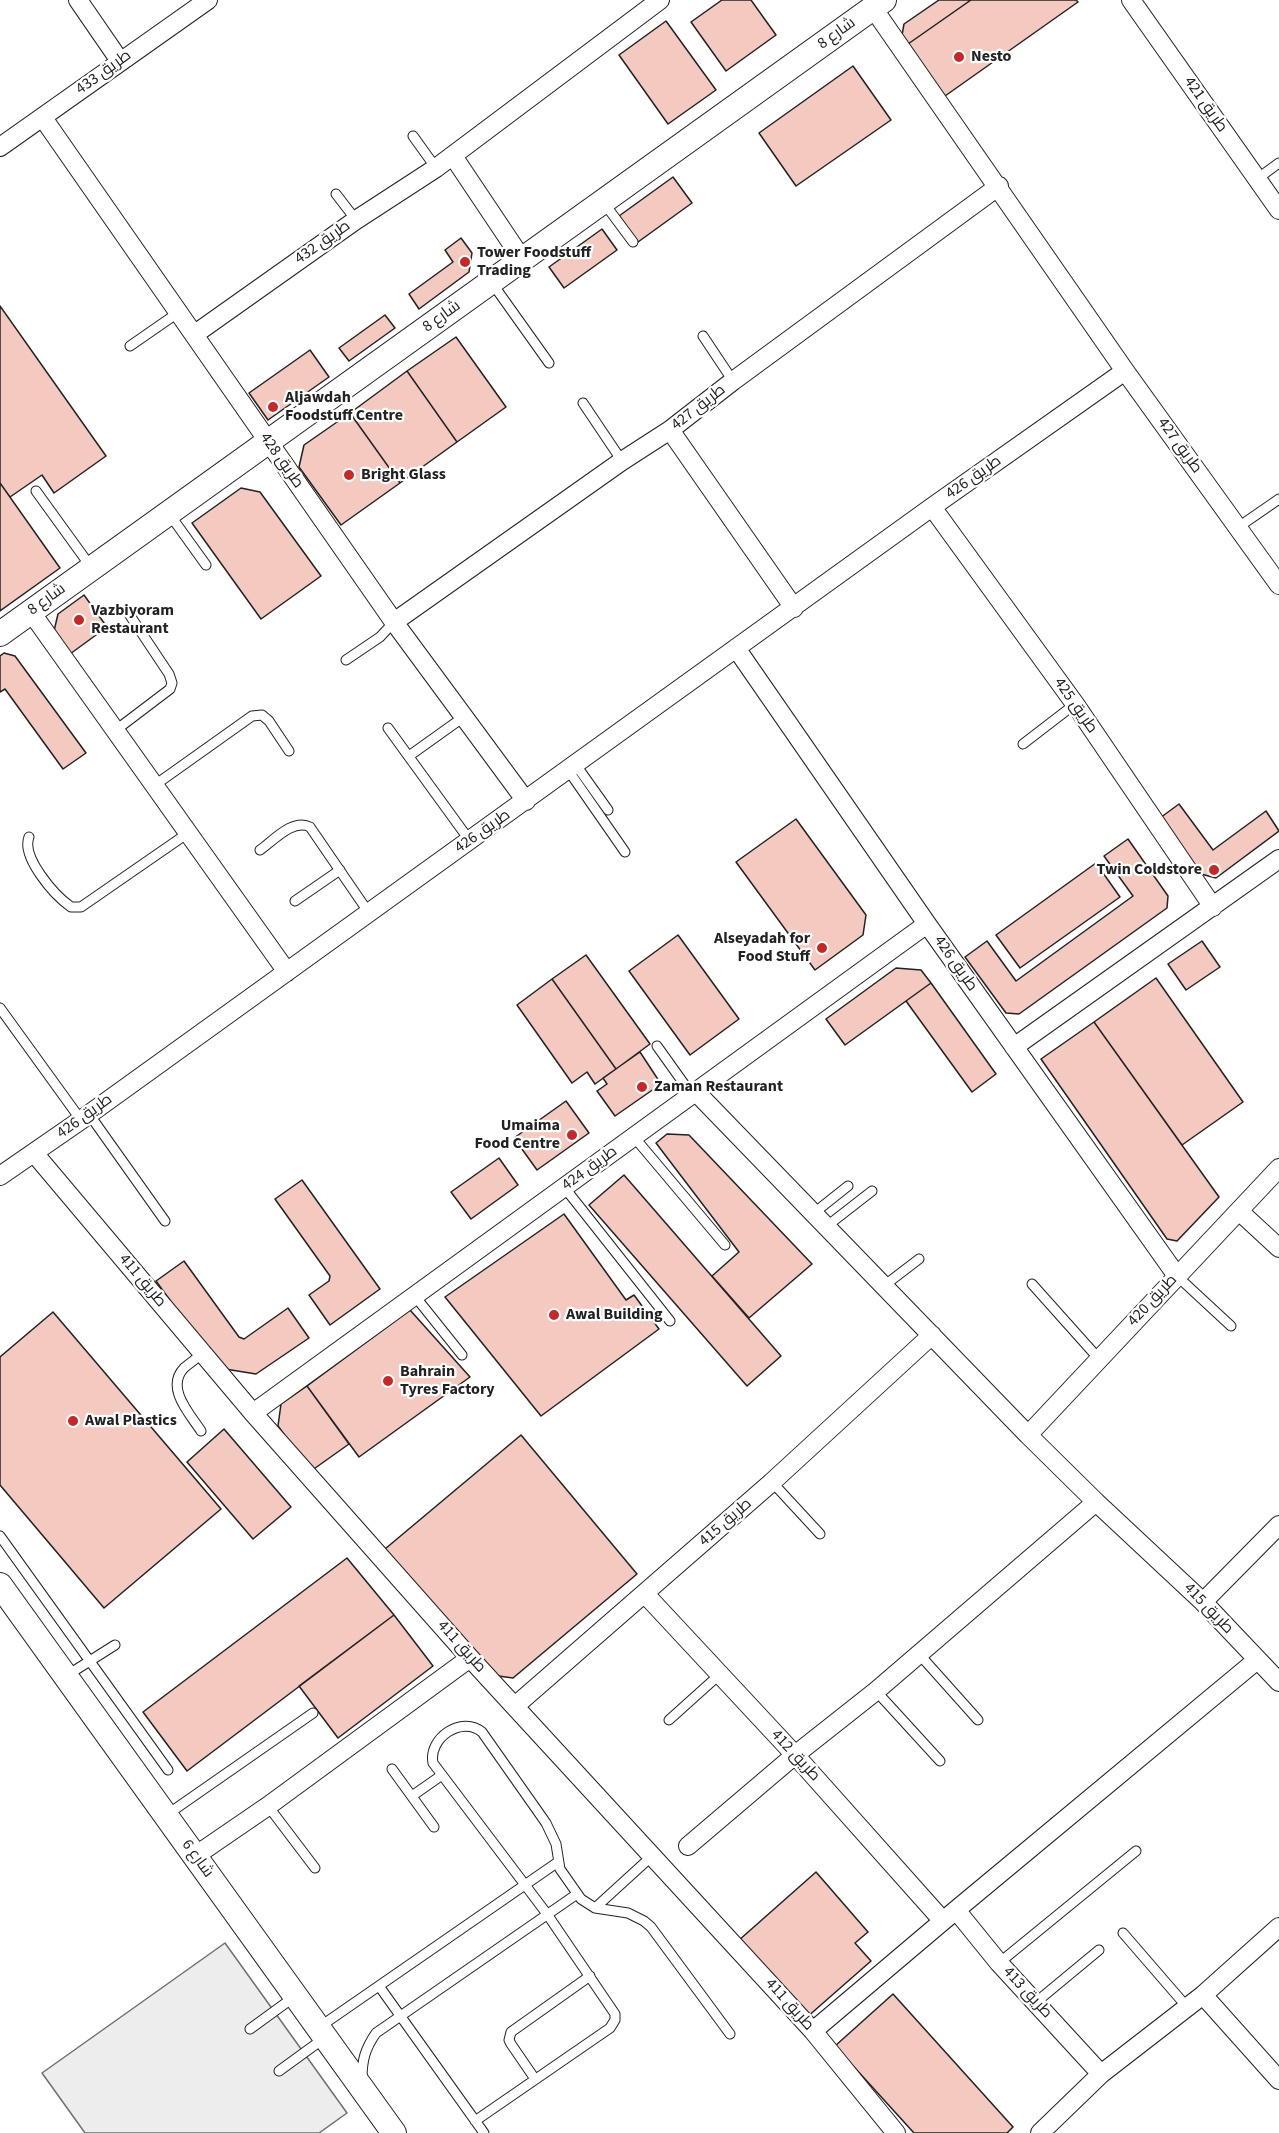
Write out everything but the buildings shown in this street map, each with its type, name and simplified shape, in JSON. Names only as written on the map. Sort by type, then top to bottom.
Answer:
[{"type":"street","points":[[78,0],[120,61]]},
{"type":"street","name":"طريق 433","points":[[0,147],[208,0]]},
{"type":"street","name":"طريق 432","points":[[195,334],[356,220],[443,162],[660,0]]},
{"type":"street","name":"طريق 421","points":[[1131,0],[1279,210]]},
{"type":"street","name":"طريق 427","points":[[879,4],[1125,371],[1279,585]]},
{"type":"street","name":"شارع 8","points":[[0,634],[879,4]]},
{"type":"street","name":"طريق 428","points":[[43,118],[394,622],[526,801]]},
{"type":"street","points":[[443,162],[522,259]]},
{"type":"street","name":"طريق 427","points":[[394,622],[622,461],[670,430],[733,381],[999,186]]},
{"type":"street","name":"طريق 426","points":[[0,1176],[1125,371]]},
{"type":"street","points":[[670,430],[794,608]]},
{"type":"street","name":"طريق 425","points":[[932,507],[1075,704],[1213,907]]},
{"type":"street","points":[[31,612],[287,972]]},
{"type":"street","name":"طريق 426","points":[[736,648],[927,924],[1177,1276]]},
{"type":"street","points":[[1014,1047],[1279,859]]},
{"type":"street","name":"طريق 424","points":[[253,1413],[927,924]]},
{"type":"street","name":"طريق 415","points":[[694,1093],[885,1285],[1028,1435],[1203,1602],[1279,1682]]},
{"type":"street","name":"طريق 411","points":[[34,1153],[253,1413],[470,1658],[813,2031],[896,2133]]},
{"type":"street","name":"طريق 420","points":[[1028,1435],[1279,1168]]},
{"type":"street","points":[[1239,1211],[1279,1248]]},
{"type":"street","name":"طريق 415","points":[[515,1706],[772,1482],[932,1335]]},
{"type":"street","points":[[688,1846],[795,1755],[876,1691],[1096,1502]]},
{"type":"street","points":[[1203,1602],[1279,1525]]},
{"type":"street","name":"شارع 6","points":[[0,1585],[394,2133]]},
{"type":"street","name":"طريق 412","points":[[645,1594],[719,1675],[949,1915]]},
{"type":"street","points":[[195,1856],[268,1806],[470,1658]]},
{"type":"street","points":[[813,2031],[949,1915],[1257,1660]]},
{"type":"street","name":"طريق 413","points":[[949,1915],[999,1963],[1101,2074]]},
{"type":"street","points":[[1040,2133],[1101,2074],[1203,1995],[1279,1927]]},
{"type":"street","points":[[1203,1995],[1279,2080]]},
{"type":"lane","points":[[416,134],[443,162]]},
{"type":"lane","points":[[1257,179],[1279,164]]},
{"type":"lane","points":[[336,194],[356,220]]},
{"type":"lane","points":[[603,202],[633,243]]},
{"type":"lane","points":[[491,282],[549,363]]},
{"type":"lane","points":[[130,346],[179,312]]},
{"type":"lane","points":[[703,336],[733,381]]},
{"type":"lane","points":[[583,403],[622,461]]},
{"type":"lane","points":[[36,492],[91,567]]},
{"type":"lane","points":[[1238,528],[1279,499]]},
{"type":"lane","points":[[168,513],[206,565]]},
{"type":"lane","points":[[116,730],[170,689],[172,683],[169,674],[129,614]]},
{"type":"lane","points":[[346,660],[380,637],[394,622]]},
{"type":"lane","points":[[1023,744],[1075,704]]},
{"type":"lane","points":[[155,785],[252,716],[262,715],[269,721],[289,751]]},
{"type":"lane","points":[[409,756],[465,716]]},
{"type":"lane","points":[[388,728],[470,841]]},
{"type":"lane","points":[[572,767],[608,810]]},
{"type":"lane","points":[[572,767],[626,852]]},
{"type":"lane","points":[[260,850],[292,826],[305,824],[314,831],[369,913]]},
{"type":"lane","points":[[29,837],[26,847],[30,858],[55,894],[70,907],[81,907],[188,833]]},
{"type":"lane","points":[[295,901],[340,870]]},
{"type":"lane","points":[[0,1008],[165,1221]]},
{"type":"lane","points":[[657,1046],[694,1093]]},
{"type":"lane","points":[[634,1137],[725,1245]]},
{"type":"lane","points":[[820,1219],[848,1186]]},
{"type":"lane","points":[[564,1187],[670,1321]]},
{"type":"lane","points":[[820,1219],[872,1191]]},
{"type":"lane","points":[[885,1285],[919,1259]]},
{"type":"lane","points":[[1177,1276],[1230,1326]]},
{"type":"lane","points":[[1032,1284],[1099,1359]]},
{"type":"lane","points":[[414,1294],[462,1355]]},
{"type":"lane","points":[[201,1431],[180,1398],[177,1386],[184,1369],[203,1353]]},
{"type":"lane","points":[[772,1482],[820,1534]]},
{"type":"lane","points":[[0,1536],[168,1770]]},
{"type":"lane","points":[[66,1677],[115,1645]]},
{"type":"lane","points":[[919,1654],[978,1720]]},
{"type":"lane","points":[[669,1720],[719,1675]]},
{"type":"lane","points":[[876,1691],[940,1761]]},
{"type":"lane","points":[[165,1815],[313,1713]]},
{"type":"lane","points":[[475,2121],[613,2024],[615,2014],[547,1914],[433,1763],[435,1744],[460,1725],[478,1728],[486,1737],[546,1823],[556,1844],[560,1869],[577,1893],[587,1904],[595,1908],[628,1913],[651,1927],[730,2034]]},
{"type":"lane","points":[[392,1768],[434,1827]]},
{"type":"lane","points":[[412,1796],[442,1775]]},
{"type":"lane","points":[[268,1806],[315,1868]]},
{"type":"lane","points":[[999,1963],[1136,1851]]},
{"type":"lane","points":[[595,1908],[652,1856]]},
{"type":"lane","points":[[279,2071],[322,2032],[379,1986],[558,1862]]},
{"type":"lane","points":[[362,2088],[362,2058],[376,2033],[577,1893]]},
{"type":"lane","points":[[1124,1933],[1187,2007]]},
{"type":"lane","points":[[1035,2003],[1099,1950]]},
{"type":"lane","points":[[535,2079],[511,2044],[509,2040],[511,2032],[590,1976]]},
{"type":"lane","points":[[379,1986],[484,2133]]},
{"type":"lane","points":[[250,2029],[296,1996]]},
{"type":"shaded area","points":[[225,1943],[347,2113],[319,2133],[85,2133],[42,2073]]},
{"type":"place","name":"Nesto","points":[[959,57]]},
{"type":"place","name":"Tower Foodstuff Trading","points":[[465,262]]},
{"type":"place","name":"Aljawdah Foodstuff Centre","points":[[273,407]]},
{"type":"place","name":"Bright Glass","points":[[349,475]]},
{"type":"place","name":"Vazbiyoram Restaurant","points":[[79,620]]},
{"type":"place","name":"Twin Coldstore","points":[[1214,870]]},
{"type":"place","name":"Alseyadah for Food Stuff","points":[[822,948]]},
{"type":"place","name":"Zaman Restaurant","points":[[642,1087]]},
{"type":"place","name":"Umaima Food Centre","points":[[572,1135]]},
{"type":"place","name":"Awal Building","points":[[554,1315]]},
{"type":"place","name":"Bahrain Tyres Factory","points":[[388,1381]]},
{"type":"place","name":"Awal Plastics","points":[[73,1421]]}]
